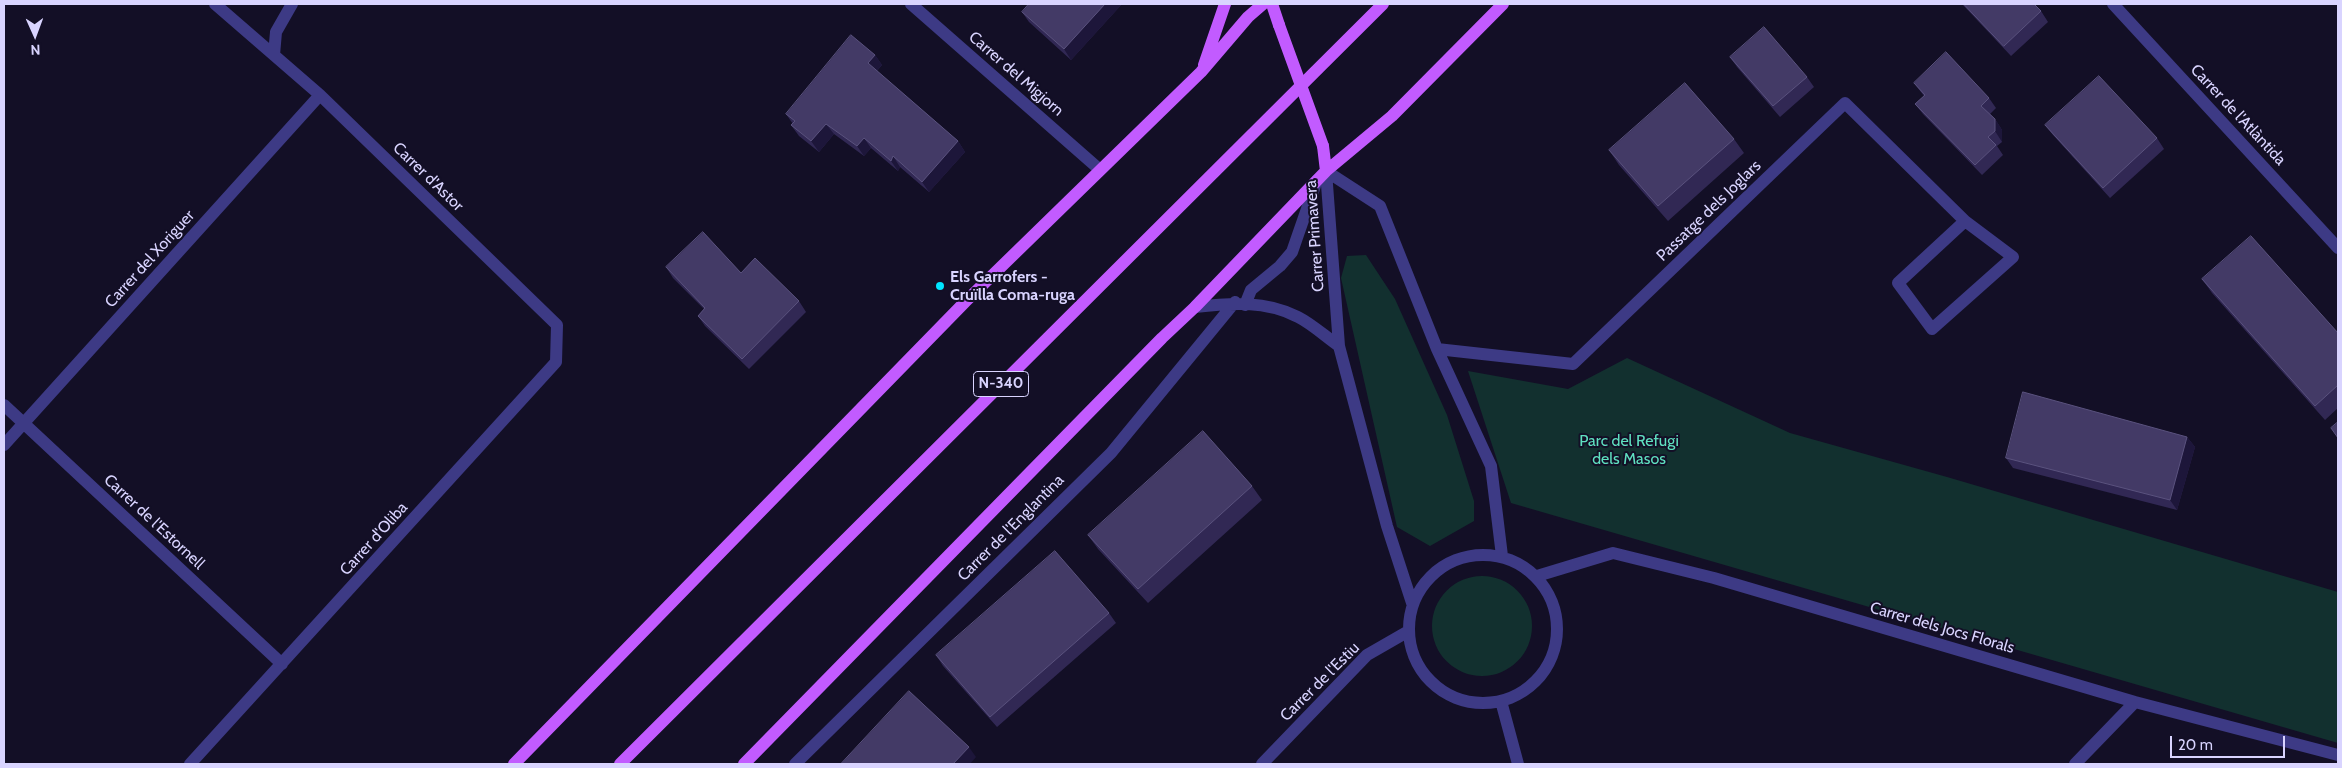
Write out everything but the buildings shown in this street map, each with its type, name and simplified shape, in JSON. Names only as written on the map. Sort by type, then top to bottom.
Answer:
[{"type":"main road","points":[[1201,72],[1225,4]]},
{"type":"main road","points":[[514,764],[958,309],[1099,169],[1201,72],[1248,18],[1263,4]]},
{"type":"main road","points":[[1272,4],[1323,146],[1322,176]]},
{"type":"main road","name":"N-340","points":[[620,764],[1383,4]]},
{"type":"main road","points":[[744,764],[1322,176],[1392,116],[1503,4]]},
{"type":"street","name":"Carrer d'Astor","points":[[215,4],[320,95],[557,325]]},
{"type":"street","points":[[274,55],[276,32],[292,4]]},
{"type":"street","name":"Carrer del Migjorn","points":[[911,4],[1099,169]]},
{"type":"street","name":"Carrer de l'Atlàntida","points":[[2113,4],[2338,248]]},
{"type":"street","name":"Carrer del Xoriguer","points":[[4,445],[320,95]]},
{"type":"street","name":"Passatge dels Joglars","points":[[1437,349],[1573,364],[1845,103],[1965,220],[2013,257],[1932,329],[1898,283],[1965,220]]},
{"type":"street","name":"Carrer de l'Englantina","points":[[796,764],[1111,453],[1251,290],[1280,266],[1292,252],[1322,176]]},
{"type":"street","name":"Carrer Primavera","points":[[1322,176],[1339,346],[1387,526],[1412,603]]},
{"type":"street","name":"Carrer Primavera","points":[[1322,176],[1380,206],[1437,349],[1491,466],[1502,556]]},
{"type":"street","points":[[1195,307],[1240,304],[1272,307],[1298,317],[1339,346]]},
{"type":"street","name":"Carrer d'Oliba","points":[[190,764],[556,362],[557,325]]},
{"type":"street","name":"Carrer de l'Estornell","points":[[4,405],[282,664]]},
{"type":"street","name":"Carrer dels Jocs Florals","points":[[1537,576],[1613,553],[1714,578],[2135,702],[2338,755]]},
{"type":"street","points":[[1474,554],[1502,556],[1537,576],[1543,582],[1557,616],[1557,642],[1547,668],[1530,687],[1501,701],[1464,701],[1444,693],[1428,680],[1415,662],[1407,632],[1412,603],[1426,580],[1450,561],[1474,554]]},
{"type":"street","name":"Carrer de l'Estiu","points":[[1262,764],[1367,655],[1407,632]]},
{"type":"street","points":[[1501,701],[1518,764]]},
{"type":"street","points":[[2075,764],[2135,702]]},
{"type":"green space","points":[[1366,255],[1395,299],[1447,415],[1474,501],[1474,521],[1430,546],[1397,527],[1341,278],[1347,256]]},
{"type":"green space","name":"Parc del Refugi dels Masos","points":[[1627,358],[1790,433],[2338,592],[2338,743],[1511,503],[1468,371],[1568,389]]},
{"type":"green space","points":[[1482,576],[1501,580],[1518,590],[1528,607],[1532,626],[1528,645],[1518,662],[1501,672],[1482,676],[1463,672],[1446,662],[1436,645],[1432,626],[1436,607],[1446,590],[1463,580]]},
{"type":"place","name":"Els Garrofers - Cruïlla Coma-ruga","points":[[940,286]]}]
